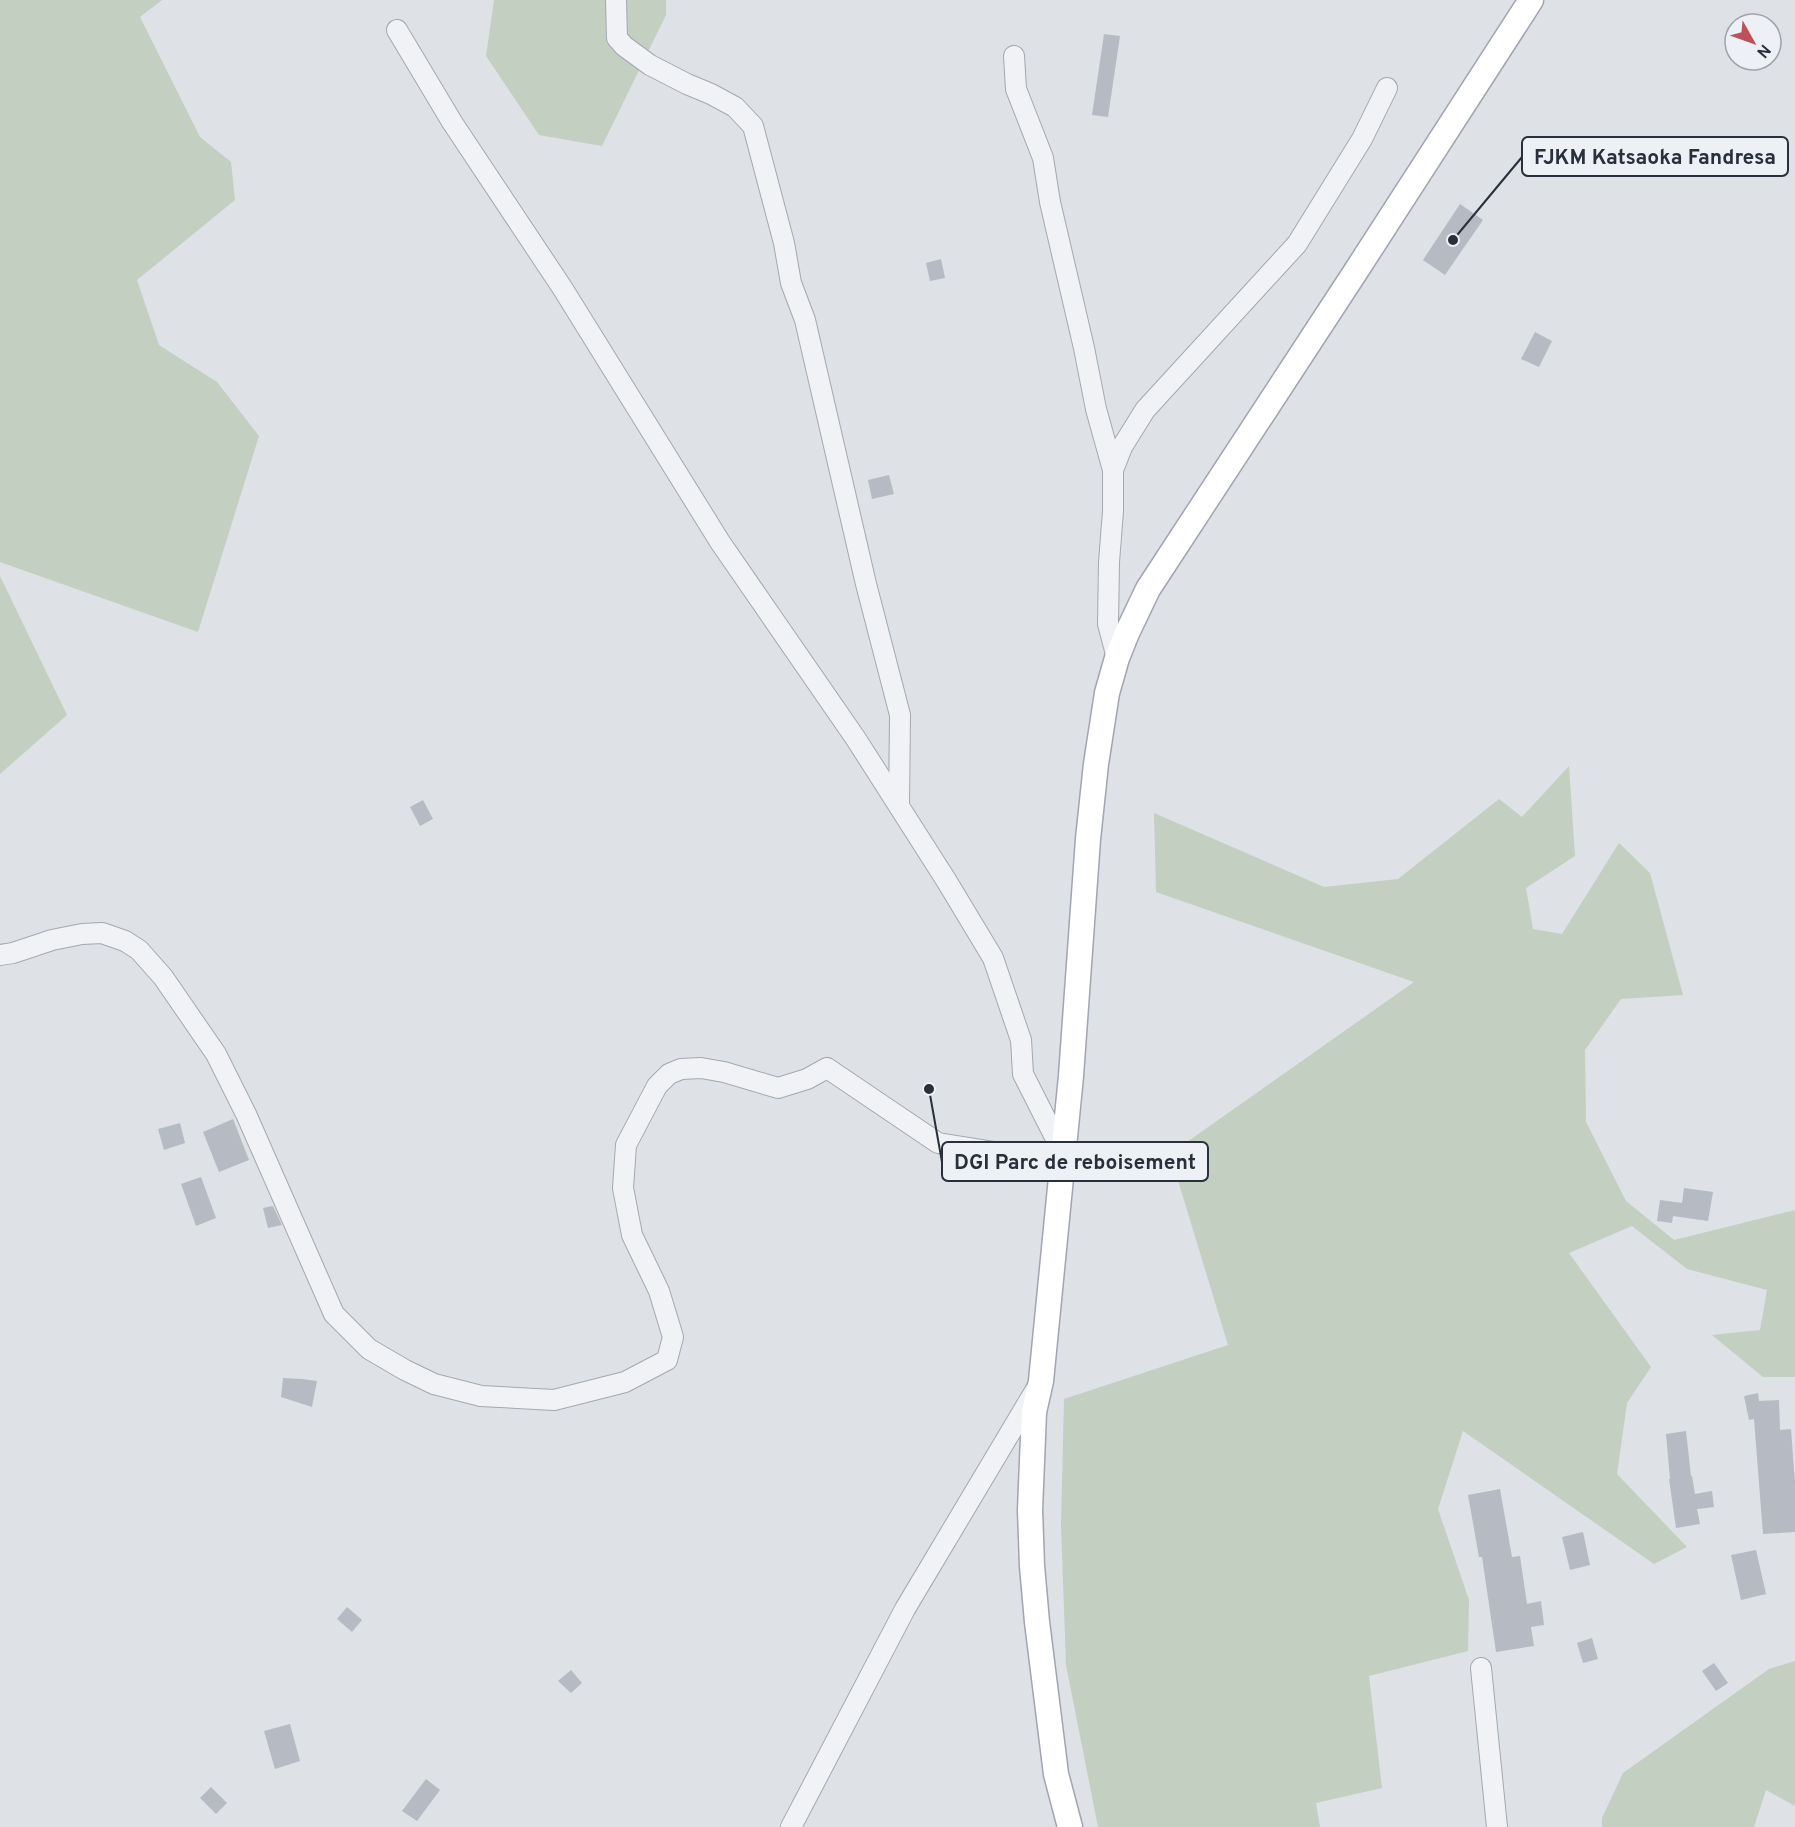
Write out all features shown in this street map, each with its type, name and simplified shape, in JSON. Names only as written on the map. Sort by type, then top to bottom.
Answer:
[{"type":"main road","points":[[1070,1827],[1056,1774],[1037,1622],[1030,1510],[1034,1412],[1041,1381],[1064,1155],[1088,839],[1107,693],[1117,658],[1148,589],[1531,0]]},
{"type":"street","points":[[616,0],[617,38],[624,46],[650,65],[687,84],[711,93],[735,107],[753,126],[784,243],[791,283],[804,320],[863,573],[900,715],[899,806]]},
{"type":"street","points":[[0,955],[14,953],[52,940],[102,933],[125,941],[139,950],[163,977],[216,1054],[246,1114],[334,1314],[369,1349],[405,1370],[434,1384],[481,1396],[554,1400],[625,1382],[667,1360],[673,1337],[659,1291],[632,1235],[623,1188],[626,1145],[657,1086],[669,1074],[681,1069],[701,1068],[724,1072],[778,1088],[807,1079],[827,1068],[938,1143],[1018,1156],[1064,1155],[1023,1074],[1022,1040],[993,958],[856,739],[720,542],[563,289],[452,122],[397,30]]},
{"type":"street","points":[[1014,56],[1016,89],[1043,158],[1050,202],[1096,409],[1113,470],[1108,624],[1117,658]]},
{"type":"street","points":[[1113,470],[1122,447],[1145,410],[1297,244],[1362,139],[1386,88]]},
{"type":"street","points":[[791,1827],[905,1610],[1041,1381]]},
{"type":"street","points":[[1481,1668],[1497,1827]]},
{"type":"green space","points":[[0,0],[162,0],[140,17],[200,137],[231,162],[235,200],[137,280],[159,345],[217,382],[259,436],[198,632],[0,562]]},
{"type":"green space","points":[[494,0],[666,0],[666,15],[602,146],[539,135],[486,56]]},
{"type":"green space","points":[[0,576],[67,715],[0,774]]},
{"type":"green space","points":[[1569,766],[1575,856],[1526,888],[1533,929],[1562,934],[1619,843],[1650,873],[1683,995],[1621,999],[1585,1050],[1586,1122],[1626,1201],[1674,1240],[1795,1210],[1795,1377],[1763,1377],[1712,1335],[1760,1330],[1767,1290],[1687,1269],[1632,1226],[1569,1253],[1651,1367],[1627,1403],[1617,1474],[1687,1547],[1654,1564],[1463,1431],[1438,1509],[1469,1600],[1468,1651],[1369,1676],[1382,1788],[1316,1803],[1320,1827],[1098,1827],[1066,1665],[1061,1526],[1064,1399],[1228,1345],[1170,1154],[1414,982],[1156,892],[1154,813],[1324,887],[1398,879],[1499,799],[1522,817]]},
{"type":"green space","points":[[1795,1661],[1795,1806],[1766,1790],[1754,1827],[1602,1827],[1602,1818],[1623,1773],[1769,1669]]},
{"type":"building","points":[[1104,34],[1120,36],[1108,117],[1092,115]]},
{"type":"building","points":[[1460,204],[1483,220],[1445,275],[1423,260]]},
{"type":"building","points":[[941,259],[945,278],[930,281],[926,263]]},
{"type":"building","points":[[1535,332],[1552,341],[1539,367],[1521,359]]},
{"type":"building","points":[[889,475],[894,494],[872,499],[868,480]]},
{"type":"building","points":[[423,800],[433,819],[420,826],[410,807]]},
{"type":"building","points":[[233,1119],[249,1160],[219,1172],[203,1132]]},
{"type":"building","points":[[180,1123],[185,1143],[164,1150],[158,1129]]},
{"type":"building","points":[[201,1177],[216,1218],[196,1226],[181,1184]]},
{"type":"building","points":[[1684,1188],[1713,1192],[1708,1221],[1673,1216],[1672,1223],[1657,1221],[1660,1200],[1682,1203]]},
{"type":"building","points":[[273,1206],[282,1225],[268,1228],[263,1208]]},
{"type":"building","points":[[283,1378],[317,1381],[312,1407],[281,1397]]},
{"type":"building","points":[[1758,1393],[1759,1401],[1779,1400],[1780,1430],[1791,1429],[1795,1483],[1795,1532],[1763,1534],[1754,1419],[1749,1420],[1744,1396]]},
{"type":"building","points":[[1686,1431],[1695,1494],[1712,1491],[1714,1507],[1697,1509],[1700,1524],[1676,1528],[1666,1434]]},
{"type":"building","points":[[1500,1489],[1512,1557],[1520,1556],[1527,1604],[1541,1601],[1544,1625],[1531,1627],[1534,1646],[1496,1652],[1482,1557],[1479,1557],[1468,1495]]},
{"type":"building","points":[[1583,1532],[1590,1565],[1570,1570],[1562,1537]]},
{"type":"building","points":[[1756,1550],[1766,1594],[1741,1600],[1731,1555]]},
{"type":"building","points":[[347,1607],[362,1620],[352,1632],[337,1619]]},
{"type":"building","points":[[1592,1638],[1598,1659],[1583,1663],[1577,1643]]},
{"type":"building","points":[[1714,1663],[1728,1683],[1716,1691],[1702,1671]]},
{"type":"building","points":[[571,1670],[582,1683],[571,1693],[558,1681]]},
{"type":"building","points":[[290,1724],[300,1761],[275,1769],[264,1731]]},
{"type":"building","points":[[426,1779],[440,1790],[417,1821],[402,1811]]},
{"type":"building","points":[[211,1787],[227,1803],[216,1814],[200,1798]]},
{"type":"place","name":"FJKM Katsaoka Fandresa","points":[[1453,240]]},
{"type":"place","name":"DGI Parc de reboisement","points":[[929,1089]]}]
